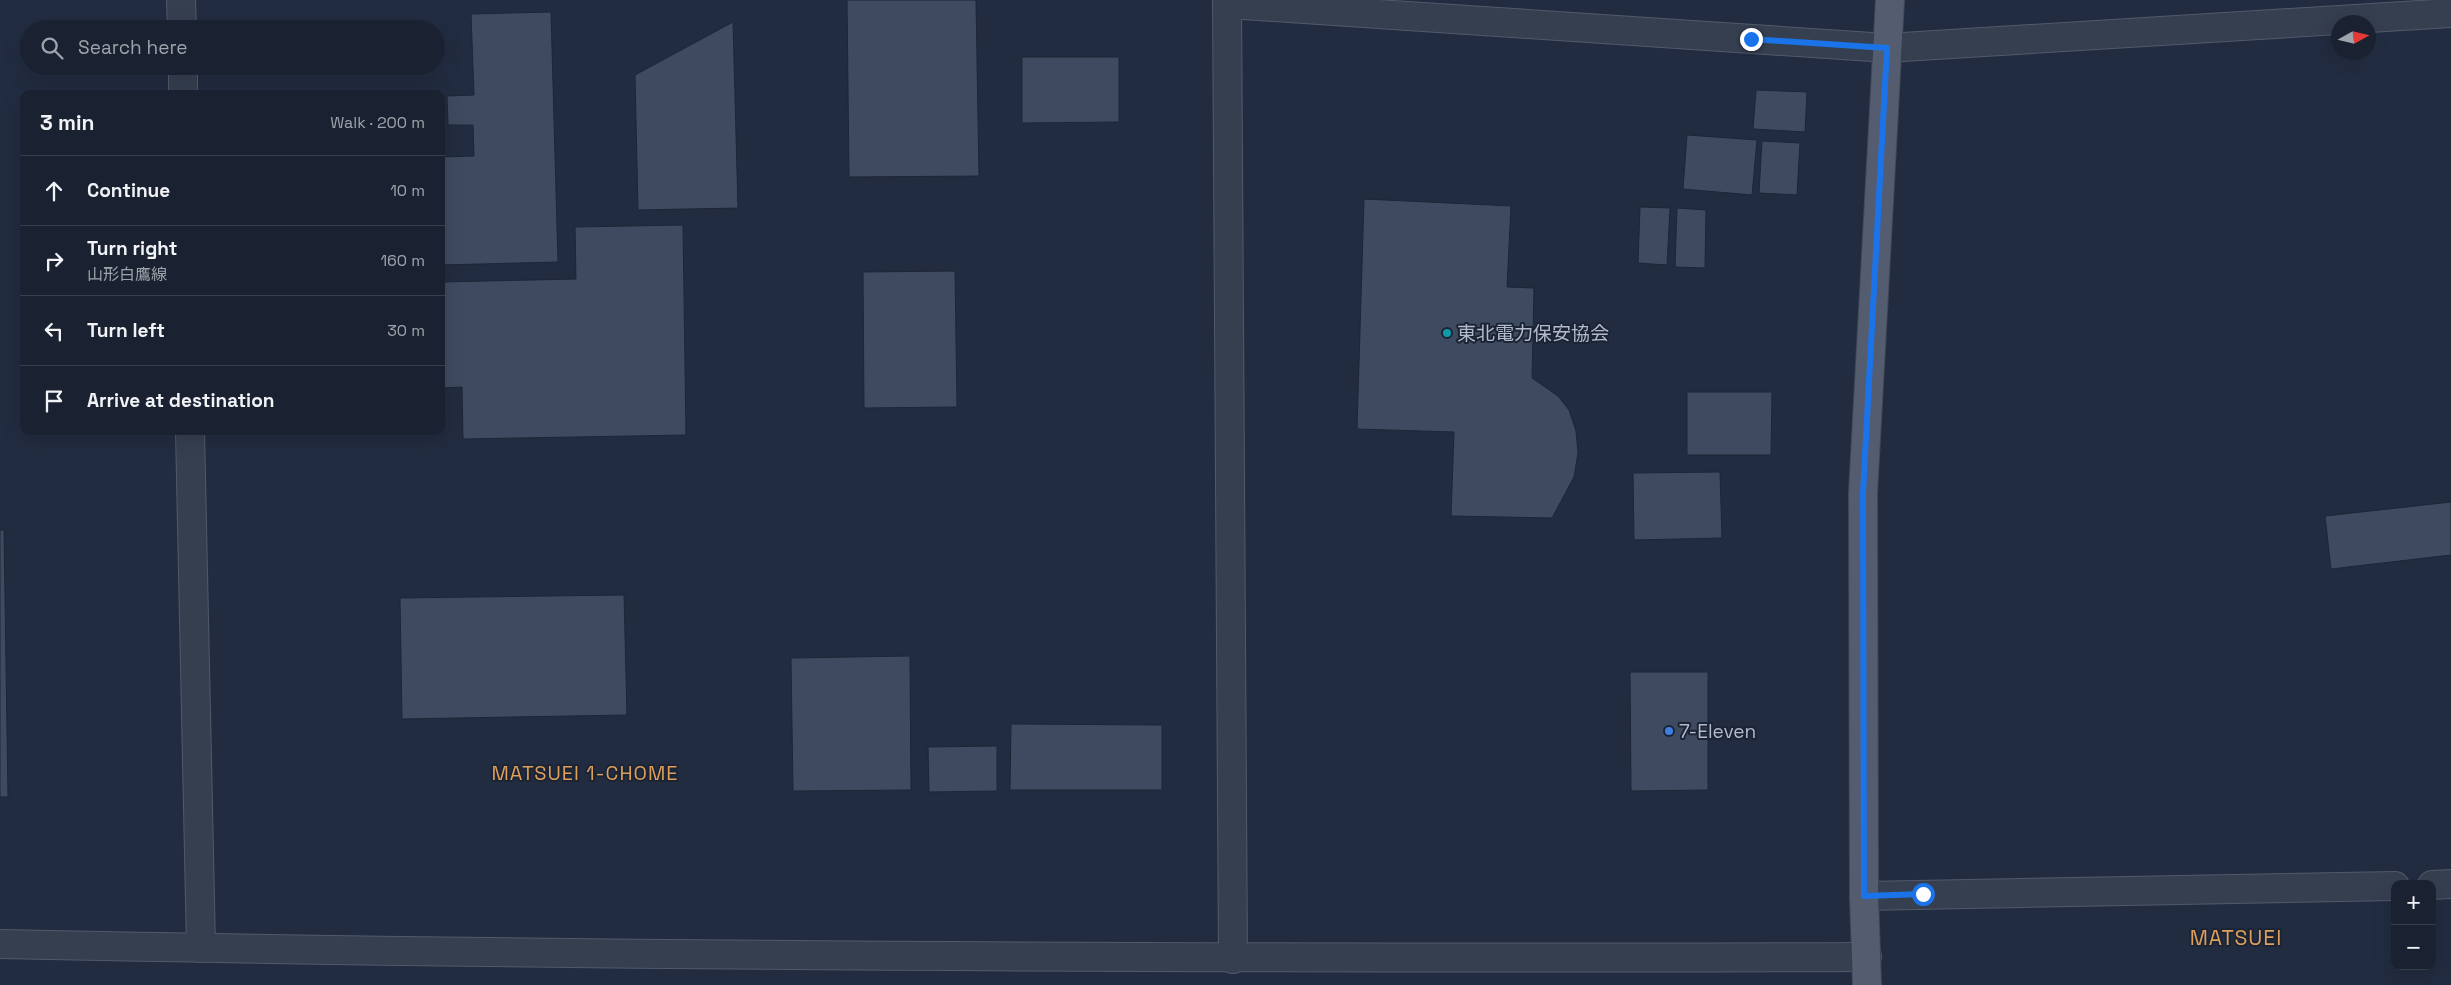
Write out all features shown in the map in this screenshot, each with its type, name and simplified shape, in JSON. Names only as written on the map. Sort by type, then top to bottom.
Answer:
[{"type":"main road","points":[[1867,985],[1864,896],[1863,493],[1890,0]]},
{"type":"street","points":[[181,0],[182,20]]},
{"type":"street","points":[[1233,959],[1228,2],[1887,48],[2451,13]]},
{"type":"street","points":[[182,75],[183,90]]},
{"type":"street","points":[[190,435],[201,948]]},
{"type":"street","points":[[2436,885],[2451,884]]},
{"type":"street","points":[[1864,896],[2391,886]]},
{"type":"street","points":[[0,944],[201,948],[1233,959],[1867,957]]},
{"type":"building","points":[[847,0],[976,0],[979,176],[849,177]]},
{"type":"building","points":[[551,12],[558,262],[445,265],[445,157],[474,156],[473,125],[448,125],[447,96],[474,95],[471,14]]},
{"type":"building","points":[[733,22],[738,208],[638,210],[635,75]]},
{"type":"building","points":[[1022,57],[1119,57],[1119,122],[1022,123]]},
{"type":"building","points":[[1756,90],[1807,92],[1805,132],[1753,129]]},
{"type":"building","points":[[1687,135],[1757,140],[1752,195],[1683,189]]},
{"type":"building","points":[[1762,141],[1800,143],[1797,195],[1759,193]]},
{"type":"building","name":"東北電力保安協会","points":[[1364,199],[1511,206],[1507,287],[1534,288],[1532,378],[1558,396],[1569,410],[1576,431],[1578,453],[1574,477],[1552,518],[1451,516],[1454,432],[1357,429]]},
{"type":"building","points":[[1640,207],[1670,208],[1667,265],[1638,263]]},
{"type":"building","points":[[1677,208],[1706,210],[1705,268],[1675,267]]},
{"type":"building","points":[[683,225],[686,435],[463,439],[462,387],[445,388],[445,282],[576,279],[575,227]]},
{"type":"building","points":[[955,271],[957,407],[864,408],[863,272]]},
{"type":"building","points":[[1687,392],[1772,392],[1771,455],[1687,455]]},
{"type":"building","points":[[1720,472],[1722,538],[1634,540],[1633,473]]},
{"type":"building","points":[[2451,502],[2451,555],[2331,569],[2325,516]]},
{"type":"building","points":[[0,530],[4,530],[8,797],[0,797]]},
{"type":"building","points":[[624,595],[627,715],[402,719],[400,598]]},
{"type":"building","points":[[910,656],[911,790],[793,791],[791,658]]},
{"type":"building","name":"7-Eleven","points":[[1630,672],[1708,672],[1708,790],[1631,791]]},
{"type":"building","points":[[1011,724],[1162,725],[1162,790],[1010,790]]},
{"type":"building","points":[[997,746],[997,791],[929,792],[928,747]]},
{"type":"place","name":"東北電力保安協会","points":[[1447,333]]},
{"type":"place","name":"7-Eleven","points":[[1669,731]]},
{"type":"district","name":"MATSUEI 1-CHOME","points":[[585,773]]},
{"type":"district","name":"MATSUEI","points":[[2236,937]]},
{"type":"route","points":[[1751,39],[1887,48],[1863,493],[1864,896],[1923,894]]}]
